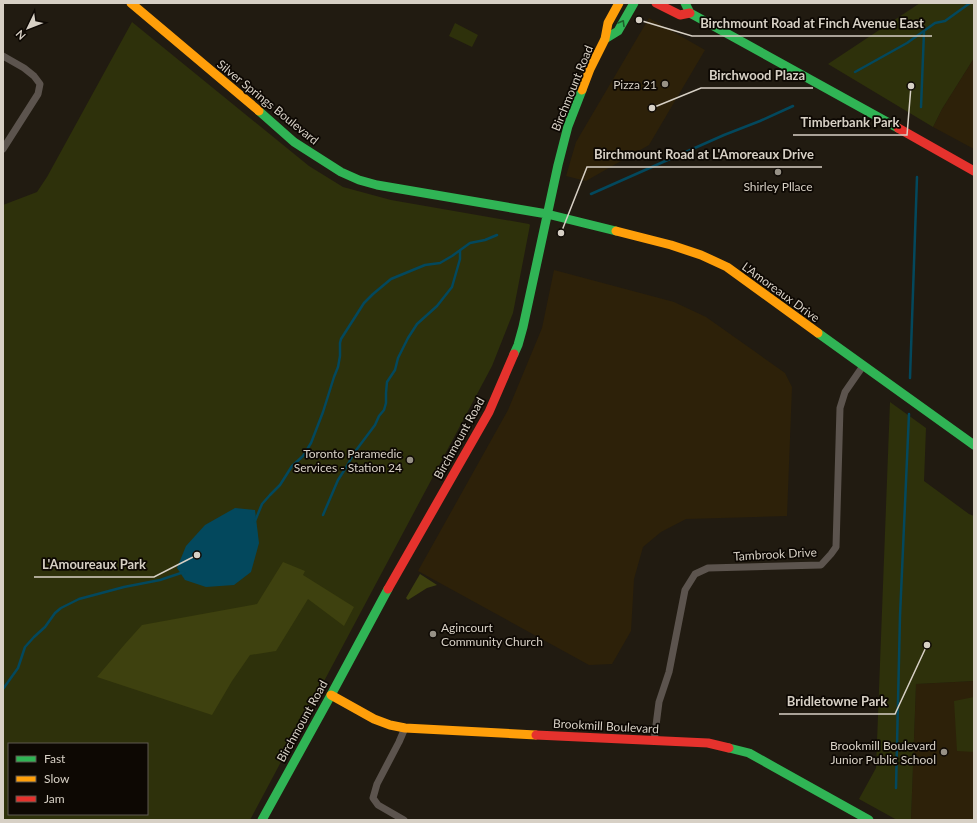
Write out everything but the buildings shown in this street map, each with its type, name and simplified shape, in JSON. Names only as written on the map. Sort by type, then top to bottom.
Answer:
[{"type":"street","name":"Silver Springs Boulevard","points":[[132,3],[294,142],[341,172],[359,180],[377,185],[547,214]]},
{"type":"street","name":"Birchmount Road","points":[[262,820],[384,596],[488,412],[518,344],[568,126],[590,69],[605,39],[608,23],[620,3]]},
{"type":"street","name":"Birchmount Road","points":[[605,39],[618,30],[634,3]]},
{"type":"street","points":[[656,3],[680,15],[690,13]]},
{"type":"street","points":[[685,3],[690,13],[974,171]]},
{"type":"street","points":[[3,56],[24,68],[34,76],[40,84],[38,94],[3,149]]},
{"type":"street","name":"L'Amoreaux Drive","points":[[547,214],[671,245],[701,255],[727,268],[974,445]]},
{"type":"street","name":"Tambrook Drive","points":[[654,741],[659,702],[669,672],[685,590],[695,574],[708,568],[820,564],[832,554],[836,547],[840,408],[844,392],[863,366]]},
{"type":"street","name":"Brookmill Boulevard","points":[[331,695],[374,720],[405,728],[708,743],[735,749],[749,753],[858,817],[869,820]]},
{"type":"street","points":[[404,820],[378,805],[373,798],[377,784],[400,742],[405,728]]},
{"type":"shaded area","points":[[649,18],[705,50],[649,145],[586,181],[566,176],[576,142]]},
{"type":"shaded area","points":[[974,58],[974,149],[933,127],[942,109]]},
{"type":"shaded area","points":[[554,270],[674,302],[706,317],[785,373],[792,387],[787,516],[686,519],[661,532],[643,547],[634,579],[631,631],[612,664],[589,665],[418,571],[508,410],[542,328]]},
{"type":"shaded area","name":"Brookmill Boulevard Junior Public School","points":[[974,681],[974,820],[911,820],[916,684]]},
{"type":"green space","points":[[920,3],[974,3],[974,58],[942,109],[933,127],[828,64]]},
{"type":"green space","points":[[132,22],[309,166],[343,187],[391,200],[530,225],[513,313],[492,366],[250,820],[3,820],[3,205],[37,192],[47,177]]},
{"type":"green space","points":[[455,23],[478,35],[472,47],[449,36]]},
{"type":"green space","points":[[890,402],[926,428],[924,481],[969,514],[974,516],[974,681],[916,684],[911,820],[897,820],[859,799],[876,768]]},
{"type":"green space","points":[[283,562],[305,571],[303,575],[354,607],[344,626],[308,599],[276,651],[250,655],[232,681],[212,715],[97,677],[142,625],[257,604]]},
{"type":"green space","points":[[420,574],[437,585],[427,588],[408,600],[406,598]]},
{"type":"green space","points":[[974,697],[974,752],[957,751],[954,701]]},
{"type":"water","points":[[235,508],[255,510],[259,543],[251,572],[234,585],[206,587],[185,580],[177,568],[186,546],[205,525]]},
{"type":"waterway","points":[[855,72],[907,43],[935,23],[945,21],[970,3]]},
{"type":"waterway","points":[[921,107],[924,32]]},
{"type":"waterway","points":[[591,194],[793,106]]},
{"type":"waterway","points":[[910,378],[917,177]]},
{"type":"waterway","points":[[255,521],[262,504],[280,485],[292,466],[303,456],[311,443],[338,367],[341,339],[364,303],[391,279],[425,265],[440,263],[470,243],[485,240],[497,235]]},
{"type":"waterway","points":[[323,515],[338,480],[354,453],[375,425],[379,416],[384,410],[386,403],[387,382],[395,370],[398,358],[408,338],[417,324],[437,306],[452,287],[460,259],[460,250]]},
{"type":"waterway","points":[[896,788],[900,616],[909,414]]},
{"type":"waterway","points":[[3,689],[18,668],[25,647],[61,608],[79,599],[184,573]]},
{"type":"traffic: fast","points":[[605,39],[618,31],[634,3]]},
{"type":"traffic: fast","points":[[685,3],[690,13],[898,128]]},
{"type":"traffic: fast","points":[[514,354],[523,327],[558,165],[568,126],[582,90]]},
{"type":"traffic: fast","points":[[259,111],[294,142],[341,172],[359,180],[377,185],[547,214],[616,231]]},
{"type":"traffic: fast","points":[[818,333],[974,445]]},
{"type":"traffic: fast","points":[[262,820],[388,589]]},
{"type":"traffic: fast","points":[[729,748],[749,753],[869,820]]},
{"type":"traffic: slow","points":[[131,3],[259,111]]},
{"type":"traffic: slow","points":[[582,90],[590,69],[605,39],[608,23],[619,3]]},
{"type":"traffic: slow","points":[[616,231],[671,245],[701,255],[727,267],[818,333]]},
{"type":"traffic: slow","points":[[331,695],[374,719],[390,725],[405,728],[536,735]]},
{"type":"traffic: jam","points":[[656,3],[680,15],[690,13]]},
{"type":"traffic: jam","points":[[898,128],[974,171]]},
{"type":"traffic: jam","points":[[388,589],[489,412],[514,354]]},
{"type":"traffic: jam","points":[[536,735],[708,743],[729,748]]},
{"type":"place","name":"Birchmount Road at Finch Avenue East","points":[[639,20]]},
{"type":"place","name":"Pizza 21","points":[[665,84]]},
{"type":"place","name":"Timberbank Park","points":[[911,86]]},
{"type":"place","name":"Birchwood Plaza","points":[[652,108]]},
{"type":"place","name":"Shirley Pllace","points":[[778,172]]},
{"type":"place","name":"Birchmount Road at L'Amoreaux Drive","points":[[561,233]]},
{"type":"place","name":"Toronto Paramedic Services - Station 24","points":[[410,460]]},
{"type":"place","name":"L'Amoureaux Park","points":[[197,555]]},
{"type":"place","name":"Agincourt Community Church","points":[[433,634]]},
{"type":"place","name":"Bridletowne Park","points":[[927,645]]},
{"type":"place","name":"Brookmill Boulevard Junior Public School","points":[[944,752]]}]
